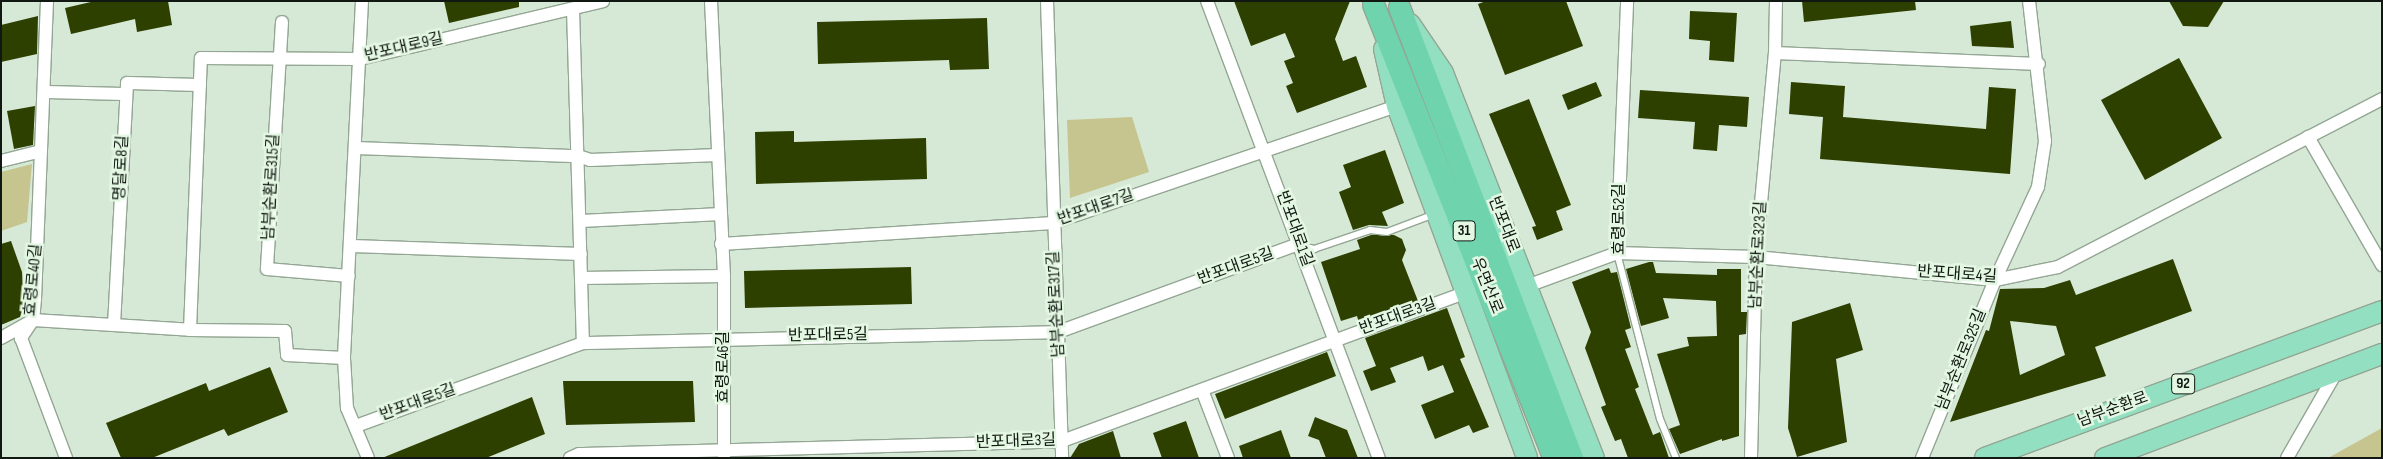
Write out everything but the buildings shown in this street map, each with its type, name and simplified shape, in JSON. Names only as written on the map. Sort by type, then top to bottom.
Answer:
[{"type":"highway","name":"우면산로","points":[[1373,2],[1554,458]]},
{"type":"highway","name":"우면산로","points":[[1398,4],[1572,458]]},
{"type":"main road","points":[[1373,2],[1397,106],[1527,458]]},
{"type":"main road","name":"반포대로","points":[[1398,4],[1443,73],[1594,458]]},
{"type":"main road","name":"남부순환로","points":[[1985,458],[2382,311]]},
{"type":"main road","points":[[2105,458],[2382,354]]},
{"type":"street","name":"효령로40길","points":[[47,1],[33,320],[21,338],[66,458]]},
{"type":"street","points":[[362,1],[352,246],[344,358],[347,408],[368,458]]},
{"type":"street","name":"반포대로9길","points":[[200,85],[201,58],[280,56],[360,58],[602,1]]},
{"type":"street","name":"효령로46길","points":[[711,1],[724,276],[724,454]]},
{"type":"street","name":"남부순환로317길","points":[[1047,1],[1062,458]]},
{"type":"street","name":"반포대로1길","points":[[1208,1],[1379,458]]},
{"type":"street","name":"효령로52길","points":[[1617,253],[1626,1]]},
{"type":"street","name":"남부순환로323길","points":[[1751,458],[1756,257],[1775,53],[1776,1]]},
{"type":"street","name":"남부순환로325길","points":[[1922,458],[1995,280],[2038,187],[2045,141],[2039,64],[2029,1]]},
{"type":"street","points":[[573,9],[581,221],[583,343]]},
{"type":"street","name":"남부순환로315길","points":[[282,22],[267,269],[349,276]]},
{"type":"street","points":[[1775,53],[2039,64]]},
{"type":"street","points":[[44,92],[126,94],[127,83],[200,85],[190,330]]},
{"type":"street","name":"명달로8길","points":[[114,325],[126,94]]},
{"type":"street","name":"반포대로4길","points":[[1527,286],[1617,253],[1756,257],[1995,280],[2058,267],[2382,99]]},
{"type":"street","name":"반포대로7길","points":[[721,244],[1053,223],[1264,149],[1397,106]]},
{"type":"street","points":[[2308,136],[2382,265]]},
{"type":"street","points":[[356,148],[578,156],[590,160],[718,154]]},
{"type":"street","points":[[1,161],[41,151]]},
{"type":"street","points":[[581,221],[721,214]]},
{"type":"street","name":"반포대로5길","points":[[356,426],[583,343],[724,338],[1058,332],[1299,244]]},
{"type":"street","points":[[352,246],[581,254]]},
{"type":"street","points":[[581,278],[724,276]]},
{"type":"street","name":"반포대로3길","points":[[570,458],[579,454],[724,454],[1062,441],[1466,292]]},
{"type":"street","points":[[1,338],[33,320],[190,330],[285,331],[287,355],[344,358]]},
{"type":"street","points":[[2287,458],[2337,371]]},
{"type":"street","points":[[1202,390],[1228,458]]},
{"type":"lane","points":[[1299,244],[1314,249],[1370,230],[1387,232],[1436,214]]},
{"type":"lane","name":"효령로52길","points":[[1617,253],[1660,419],[1676,458]]},
{"type":"shaded area","points":[[1132,117],[1149,172],[1070,198],[1067,120]]},
{"type":"shaded area","points":[[32,164],[27,222],[1,231],[1,172]]},
{"type":"shaded area","points":[[2382,428],[2382,458],[2328,458]]}]
